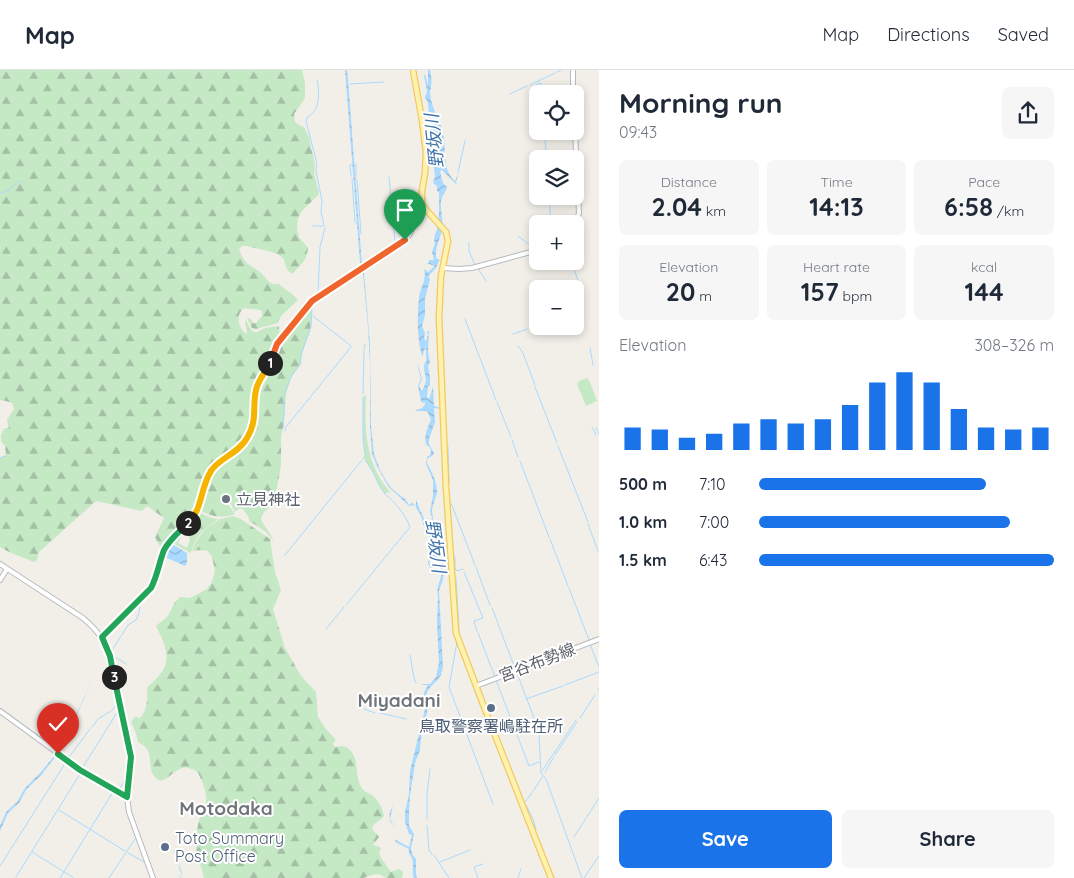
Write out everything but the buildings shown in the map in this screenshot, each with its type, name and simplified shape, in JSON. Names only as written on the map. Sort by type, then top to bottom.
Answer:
[{"type":"main road","points":[[413,70],[426,152],[421,196],[423,205],[446,232],[448,238],[442,268],[440,336],[446,487],[456,629],[476,686],[552,878]]},
{"type":"street","points":[[573,70],[573,85]]},
{"type":"street","points":[[575,140],[578,215]]},
{"type":"street","points":[[102,637],[151,588],[165,548],[193,520],[211,472],[243,445],[247,439],[254,423],[257,386],[272,361],[277,344],[312,301],[405,240],[413,228],[414,210],[417,206],[423,205]]},
{"type":"street","points":[[442,268],[472,268],[529,252]]},
{"type":"street","points":[[0,564],[83,618],[94,626],[102,637],[110,656],[131,757],[127,797],[128,812],[153,878]]},
{"type":"street","points":[[0,580],[7,569]]},
{"type":"street","name":"宮谷布勢線","points":[[476,686],[599,639]]},
{"type":"street","points":[[0,712],[80,770],[127,797]]},
{"type":"green space","points":[[0,70],[302,70],[305,83],[305,98],[294,114],[295,122],[304,127],[309,137],[319,194],[301,212],[298,218],[297,228],[299,237],[308,248],[306,257],[293,274],[288,270],[284,260],[279,255],[247,246],[242,246],[239,249],[247,264],[260,272],[270,283],[279,284],[298,300],[281,316],[278,323],[256,329],[252,328],[247,318],[256,323],[262,316],[262,311],[244,308],[239,314],[239,325],[246,334],[246,320],[254,332],[265,328],[279,327],[280,337],[275,344],[270,362],[255,387],[253,422],[244,441],[211,469],[194,515],[163,546],[156,568],[161,549],[155,537],[164,518],[147,506],[142,511],[96,501],[39,552],[37,560],[34,562],[0,547],[0,458],[6,455],[1,435],[4,429],[9,428],[7,420],[14,409],[12,403],[0,400]]},
{"type":"green space","points":[[317,299],[312,308],[310,330],[302,354],[301,364],[291,378],[286,394],[281,437],[281,466],[277,487],[271,506],[264,512],[261,518],[274,543],[267,533],[249,521],[243,509],[238,509],[235,512],[225,495],[222,496],[223,498],[235,514],[218,517],[202,511],[203,495],[214,469],[235,452],[254,427],[259,384],[278,345],[313,301]]},
{"type":"green space","points":[[587,378],[597,401],[586,406],[577,384],[579,381]]},
{"type":"green space","points":[[366,395],[368,447],[376,471],[391,493],[385,494],[363,458],[365,455],[363,397]]},
{"type":"green space","points":[[200,513],[218,519],[198,536],[191,553],[171,542],[183,532],[178,543],[187,548],[190,539],[187,526]]},
{"type":"green space","points":[[233,516],[241,519],[270,539],[275,572],[281,590],[273,609],[285,648],[301,676],[316,692],[318,717],[335,739],[336,741],[333,745],[350,750],[355,758],[360,785],[381,806],[384,816],[372,828],[379,837],[373,845],[380,847],[381,858],[391,872],[399,869],[403,872],[402,878],[386,878],[376,874],[364,878],[204,878],[196,848],[198,826],[206,804],[206,793],[199,775],[195,770],[184,768],[179,769],[163,780],[159,780],[153,775],[149,753],[146,747],[138,742],[131,722],[135,717],[140,718],[144,712],[147,688],[160,675],[166,665],[165,647],[156,626],[168,616],[175,602],[180,597],[190,598],[207,589],[212,582],[215,570],[212,557],[208,551],[192,551],[196,541],[205,529],[220,519]]},
{"type":"water","points":[[345,70],[347,70],[348,79],[370,344],[371,426],[374,454],[380,470],[392,489],[406,500],[409,505],[412,503],[415,505],[416,507],[414,505],[409,506],[388,486],[377,466],[372,454],[370,427],[368,327],[363,274],[360,262]]},
{"type":"water","name":"野坂川","points":[[428,70],[430,70],[431,98],[443,134],[446,165],[455,181],[459,172],[457,185],[443,171],[441,170],[440,172],[443,183],[447,187],[441,200],[442,230],[436,251],[436,258],[440,260],[428,277],[430,279],[425,299],[425,315],[422,326],[426,341],[427,331],[429,331],[428,352],[430,362],[428,366],[430,386],[428,386],[427,397],[429,399],[433,387],[434,406],[441,408],[434,408],[435,422],[429,444],[434,453],[427,459],[437,488],[432,511],[441,547],[447,555],[439,591],[443,668],[439,678],[427,692],[426,700],[429,697],[427,713],[420,750],[415,763],[410,796],[409,826],[414,834],[411,848],[412,854],[416,859],[417,878],[414,878],[413,861],[409,854],[409,849],[397,843],[394,839],[409,847],[412,835],[409,834],[405,822],[405,812],[409,794],[410,771],[426,705],[423,701],[424,692],[428,685],[422,684],[430,684],[436,677],[439,663],[437,623],[438,586],[441,575],[436,559],[430,560],[429,563],[432,568],[430,568],[428,562],[432,557],[434,548],[416,508],[416,499],[430,530],[433,480],[426,464],[427,457],[431,451],[430,447],[426,444],[425,438],[431,419],[427,411],[415,410],[422,408],[425,403],[421,401],[418,386],[421,378],[418,365],[422,379],[419,386],[422,391],[426,382],[424,366],[426,363],[426,345],[422,357],[419,342],[419,297],[424,279],[424,269],[428,272],[435,266],[426,263],[429,263],[429,260],[434,260],[432,252],[439,214],[439,192],[433,180],[435,178],[428,103],[425,97],[427,91],[424,76],[425,74],[428,86]]},
{"type":"water","points":[[172,544],[187,553],[185,566],[165,557]]},
{"type":"water","points":[[94,677],[60,751],[42,774],[26,790],[19,803],[8,813],[0,831],[0,826],[6,812],[17,802],[25,788],[59,750]]},
{"type":"water","points":[[393,806],[390,819],[394,826],[390,821],[389,816]]},
{"type":"waterway","points":[[557,72],[561,70]]},
{"type":"waterway","points":[[530,85],[555,73]]},
{"type":"waterway","points":[[317,80],[319,90],[317,106],[307,117],[306,121],[317,164],[316,171],[322,201],[321,212],[324,225]]},
{"type":"waterway","points":[[350,84],[384,82]]},
{"type":"waterway","points":[[536,85],[540,83]]},
{"type":"waterway","points":[[510,94],[527,86]]},
{"type":"waterway","points":[[545,140],[546,150]]},
{"type":"waterway","points":[[458,172],[465,141]]},
{"type":"waterway","points":[[351,176],[350,165],[353,164]]},
{"type":"waterway","points":[[356,164],[356,176]]},
{"type":"waterway","points":[[389,177],[395,242]]},
{"type":"waterway","points":[[352,179],[355,222],[358,225]]},
{"type":"waterway","points":[[357,179],[361,234]]},
{"type":"waterway","points":[[0,193],[7,191],[19,181],[22,182]]},
{"type":"waterway","points":[[550,205],[550,215]]},
{"type":"waterway","points":[[313,226],[324,226]]},
{"type":"waterway","points":[[318,294],[320,247],[325,228]]},
{"type":"waterway","points":[[518,236],[529,244]]},
{"type":"waterway","points":[[469,243],[469,251],[475,265]]},
{"type":"waterway","points":[[504,261],[524,256]]},
{"type":"waterway","points":[[486,281],[479,270],[480,268],[502,262]]},
{"type":"waterway","points":[[574,270],[578,280]]},
{"type":"waterway","points":[[283,426],[283,397],[292,375],[300,364],[301,355],[311,327],[312,308],[315,300]]},
{"type":"waterway","points":[[313,316],[351,346]]},
{"type":"waterway","points":[[465,319],[496,400]]},
{"type":"waterway","points":[[513,334],[527,329]]},
{"type":"waterway","points":[[364,349],[365,344]]},
{"type":"waterway","points":[[518,346],[523,353],[535,385]]},
{"type":"waterway","points":[[285,431],[286,427],[351,347]]},
{"type":"waterway","points":[[590,348],[593,365]]},
{"type":"waterway","points":[[363,394],[364,351]]},
{"type":"waterway","points":[[535,387],[557,443]]},
{"type":"waterway","points":[[363,398],[365,455]]},
{"type":"waterway","points":[[497,402],[511,437]]},
{"type":"waterway","points":[[592,427],[596,435]]},
{"type":"waterway","points":[[596,428],[599,434]]},
{"type":"waterway","points":[[512,440],[518,457]]},
{"type":"waterway","points":[[558,446],[588,522]]},
{"type":"waterway","points":[[448,447],[449,481]]},
{"type":"waterway","points":[[0,458],[5,456]]},
{"type":"waterway","points":[[285,555],[362,460]]},
{"type":"waterway","points":[[366,461],[385,494]]},
{"type":"waterway","points":[[520,461],[549,537]]},
{"type":"waterway","points":[[346,605],[410,527],[400,509],[386,495]]},
{"type":"waterway","points":[[451,503],[475,565]]},
{"type":"waterway","points":[[588,524],[598,551]]},
{"type":"waterway","points":[[550,539],[568,586]]},
{"type":"waterway","name":"野坂川","points":[[453,554],[455,569],[457,571],[463,569]]},
{"type":"waterway","points":[[162,567],[166,557]]},
{"type":"waterway","points":[[476,567],[490,605]]},
{"type":"waterway","points":[[122,635],[128,625],[136,620],[140,603],[153,591],[161,570]]},
{"type":"waterway","points":[[464,572],[483,618],[474,621],[477,631]]},
{"type":"waterway","points":[[456,578],[459,630]]},
{"type":"waterway","points":[[569,588],[589,640]]},
{"type":"waterway","points":[[326,629],[344,607]]},
{"type":"waterway","points":[[492,608],[498,623]]},
{"type":"waterway","points":[[498,624],[515,668]]},
{"type":"waterway","points":[[478,633],[495,677]]},
{"type":"waterway","points":[[111,652],[121,636]]},
{"type":"waterway","points":[[457,642],[449,687],[493,804]]},
{"type":"waterway","points":[[590,644],[599,667]]},
{"type":"waterway","points":[[112,655],[126,664]]},
{"type":"waterway","points":[[410,655],[416,683]]},
{"type":"waterway","points":[[108,657],[111,671]]},
{"type":"waterway","points":[[523,670],[517,673],[539,733],[541,773],[546,779],[582,878]]},
{"type":"waterway","points":[[111,672],[117,698]]},
{"type":"waterway","points":[[565,685],[599,672]]},
{"type":"waterway","points":[[496,680],[529,766],[539,762]]},
{"type":"waterway","points":[[526,699],[563,686]]},
{"type":"waterway","points":[[580,718],[595,695]]},
{"type":"waterway","points":[[112,710],[118,704]]},
{"type":"waterway","points":[[364,709],[375,713]]},
{"type":"waterway","points":[[92,727],[98,719],[111,711]]},
{"type":"waterway","points":[[83,767],[118,711]]},
{"type":"waterway","points":[[119,712],[124,733]]},
{"type":"waterway","points":[[380,713],[406,719]]},
{"type":"waterway","points":[[542,771],[576,720]]},
{"type":"waterway","points":[[555,755],[577,722]]},
{"type":"waterway","points":[[61,753],[69,757],[90,729]]},
{"type":"waterway","points":[[127,749],[127,771]]},
{"type":"waterway","points":[[545,772],[554,757]]},
{"type":"waterway","points":[[0,866],[66,762]]},
{"type":"waterway","points":[[427,819],[430,769]]},
{"type":"waterway","points":[[119,790],[126,778],[127,772]]},
{"type":"waterway","points":[[16,877],[80,774]]},
{"type":"waterway","points":[[534,790],[543,776]]},
{"type":"waterway","points":[[526,801],[533,791]]},
{"type":"waterway","points":[[60,878],[113,792]]},
{"type":"waterway","points":[[574,837],[599,798]]},
{"type":"waterway","points":[[526,805],[536,829]]},
{"type":"waterway","points":[[59,810],[125,851]]},
{"type":"waterway","points":[[427,826],[429,850],[432,854]]},
{"type":"waterway","points":[[109,878],[135,839]]},
{"type":"waterway","points":[[440,862],[470,850]]},
{"type":"waterway","points":[[174,851],[176,856]]},
{"type":"waterway","points":[[32,852],[74,878]]},
{"type":"waterway","points":[[128,853],[146,863]]},
{"type":"waterway","points":[[434,855],[449,878]]},
{"type":"waterway","points":[[584,878],[599,856]]},
{"type":"waterway","points":[[176,858],[179,864]]},
{"type":"waterway","points":[[478,878],[474,867],[483,864]]},
{"type":"waterway","points":[[179,866],[181,872]]},
{"type":"waterway","points":[[518,878],[521,869]]},
{"type":"place","name":"立見神社","points":[[226,499]]},
{"type":"place","name":"鳥取警察署嶋駐在所","points":[[491,708]]},
{"type":"place","name":"Toto Summary Post Office","points":[[165,847]]},
{"type":"district","name":"Miyadani","points":[[399,700]]},
{"type":"district","name":"Motodaka","points":[[226,808]]},
{"type":"route","points":[[58,754],[80,770],[127,797],[131,757],[110,656],[102,637],[151,588],[165,548],[193,520],[213,468],[243,445],[247,439],[254,423],[255,392],[259,381],[272,361],[277,344],[318,296],[405,240]]}]
